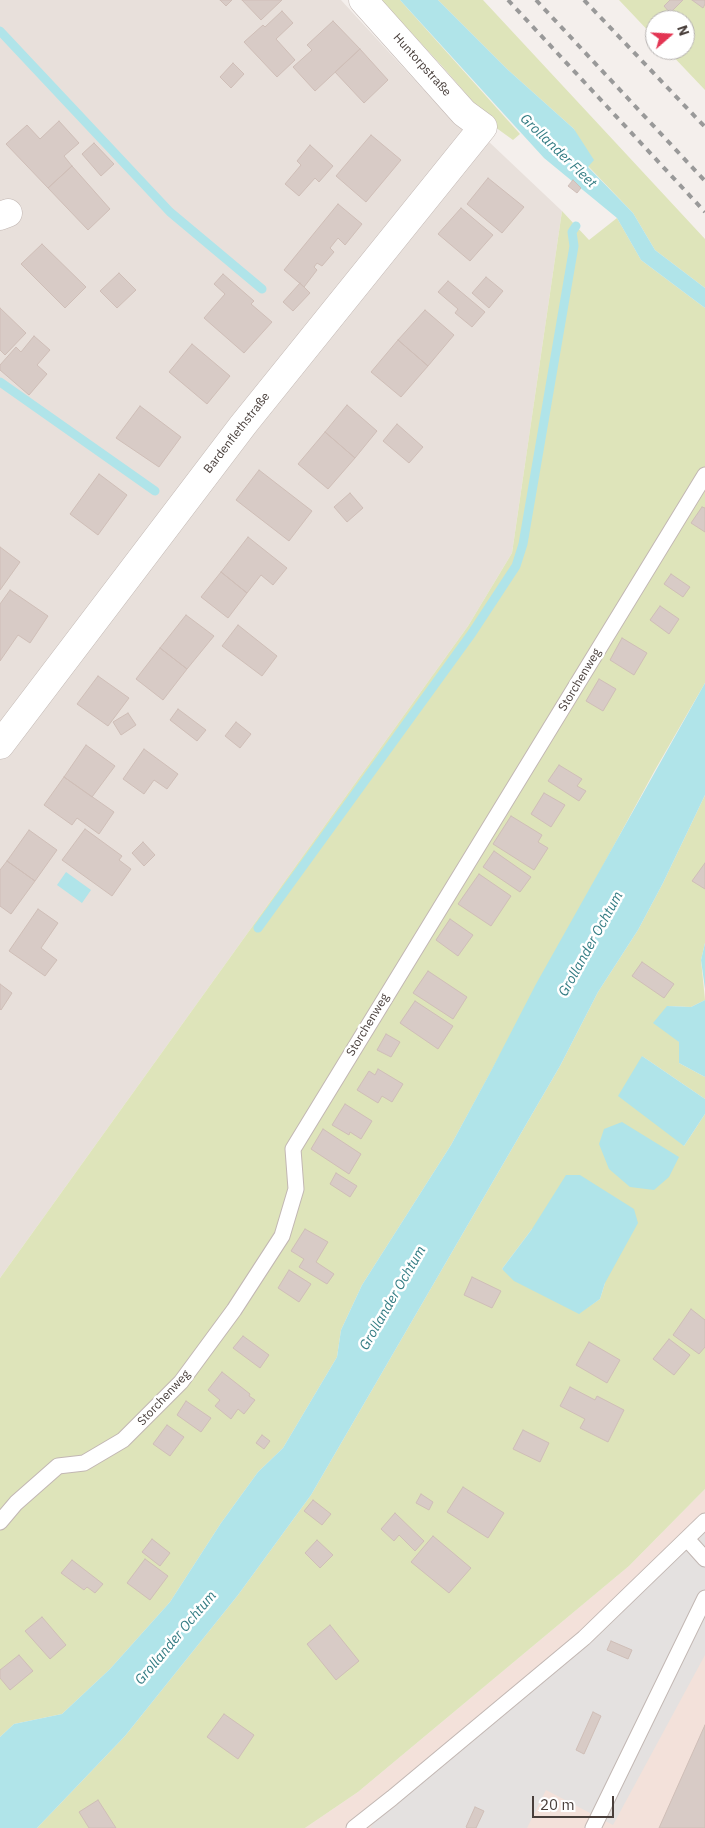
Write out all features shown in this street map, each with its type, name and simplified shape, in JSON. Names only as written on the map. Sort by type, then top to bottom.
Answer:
[{"type":"street","name":"Huntorpstraße","points":[[363,0],[464,113],[482,127]]},
{"type":"street","name":"Bardenflethstraße","points":[[4,732],[242,425],[482,127]]},
{"type":"lane","name":"Storchenweg","points":[[0,1522],[16,1503],[58,1466],[84,1463],[123,1440],[181,1382],[234,1310],[282,1236],[296,1188],[293,1149],[705,475]]},
{"type":"lane","points":[[354,1828],[584,1638],[705,1521]]},
{"type":"lane","points":[[688,1539],[705,1559]]},
{"type":"lane","points":[[593,1828],[700,1620],[705,1598]]},
{"type":"shaded area","points":[[0,0],[341,0],[434,101],[487,140],[562,211],[512,553],[468,626],[0,1278]]},
{"type":"shaded area","points":[[705,1489],[705,1828],[305,1828],[358,1792],[629,1566]]},
{"type":"shaded area","points":[[705,1521],[705,1655],[613,1825],[546,1790],[527,1828],[370,1828],[392,1798]]},
{"type":"green space","points":[[381,0],[400,0],[520,134],[513,140],[495,127]]},
{"type":"green space","points":[[438,0],[483,0],[705,239],[705,288],[655,250],[633,213],[588,166],[574,129],[507,69]]},
{"type":"green space","points":[[619,0],[705,0],[705,90],[676,60],[695,60],[695,10],[645,10],[645,27]]},
{"type":"green space","points":[[562,211],[589,240],[617,218],[641,260],[705,308],[705,683],[655,770],[451,1145],[362,1285],[341,1330],[337,1357],[283,1448],[258,1472],[221,1523],[170,1602],[110,1669],[62,1714],[14,1724],[0,1737],[0,1278],[468,626],[512,553]]},
{"type":"green space","points":[[705,795],[705,943],[701,960],[705,1000],[691,1007],[667,1006],[679,1042],[679,1063],[705,1077],[705,1099],[642,1056],[684,1146],[705,1114],[705,1489],[629,1566],[358,1792],[305,1828],[37,1828],[125,1736],[238,1595],[311,1495],[560,1066],[598,992],[638,930]],"holes":[[[532,1229],[605,1283],[600,1299],[579,1313],[502,1269]]]},
{"type":"water","name":"Grollander Fleet","points":[[400,0],[438,0],[507,69],[574,129],[594,160],[588,167],[633,213],[655,250],[705,288],[705,308],[641,260],[617,218],[544,158]]},
{"type":"water","name":"Grollander Ochtum","points":[[705,683],[705,795],[663,883],[638,930],[598,992],[560,1066],[311,1495],[238,1595],[125,1736],[37,1828],[0,1828],[0,1737],[14,1724],[62,1714],[110,1669],[170,1602],[221,1523],[258,1472],[283,1448],[337,1357],[341,1330],[362,1285],[451,1145],[536,984]]},
{"type":"water","points":[[66,872],[91,890],[82,903],[57,885]]},
{"type":"water","points":[[705,943],[705,989],[701,960]]},
{"type":"water","points":[[705,1000],[705,1077],[679,1063],[679,1042],[653,1023],[667,1006],[691,1007]]},
{"type":"water","points":[[642,1056],[705,1099],[705,1114],[684,1146],[618,1096]]},
{"type":"water","points":[[622,1122],[679,1157],[669,1177],[654,1190],[630,1187],[609,1169],[599,1144],[604,1129]]},
{"type":"water","points":[[566,1175],[580,1175],[634,1209],[638,1223],[605,1283],[600,1299],[579,1314],[514,1281],[502,1269],[532,1229]]},
{"type":"building","points":[[220,0],[232,0],[226,6]]},
{"type":"building","points":[[242,0],[282,0],[261,20]]},
{"type":"building","points":[[670,0],[683,0],[673,10],[667,10],[664,6]]},
{"type":"building","points":[[692,0],[705,0],[703,8]]},
{"type":"building","points":[[282,11],[293,23],[276,39],[295,60],[277,77],[244,42],[263,25],[265,27]]},
{"type":"building","points":[[333,21],[360,49],[315,91],[293,67],[312,50],[307,45]]},
{"type":"building","points":[[360,49],[388,80],[364,103],[335,72]]},
{"type":"building","points":[[233,63],[244,74],[231,88],[220,77]]},
{"type":"building","points":[[59,121],[79,143],[64,156],[72,166],[48,188],[6,144],[27,125],[40,139]]},
{"type":"building","points":[[371,135],[401,160],[366,202],[336,176]]},
{"type":"building","points":[[94,143],[114,164],[101,176],[82,154]]},
{"type":"building","points":[[310,145],[333,166],[319,182],[315,178],[299,196],[285,184],[301,165],[297,161]]},
{"type":"building","points":[[72,166],[110,209],[88,230],[48,188]]},
{"type":"building","points":[[488,178],[524,207],[502,233],[467,204]]},
{"type":"building","points":[[573,180],[581,188],[577,193],[568,186]]},
{"type":"building","points":[[338,204],[362,224],[345,245],[338,238],[330,248],[334,252],[322,266],[317,263],[314,267],[317,270],[304,287],[284,270]]},
{"type":"building","points":[[461,208],[493,235],[470,261],[438,234]]},
{"type":"building","points":[[42,244],[86,287],[65,308],[21,264]]},
{"type":"building","points":[[119,273],[136,290],[117,308],[100,291]]},
{"type":"building","points":[[223,274],[254,301],[251,304],[272,322],[244,353],[204,318],[225,294],[214,284]]},
{"type":"building","points":[[486,277],[503,291],[489,308],[472,293]]},
{"type":"building","points":[[448,281],[485,312],[472,327],[455,313],[458,309],[438,292]]},
{"type":"building","points":[[300,283],[310,293],[293,311],[283,302]]},
{"type":"building","points":[[0,308],[26,333],[5,355],[0,350]]},
{"type":"building","points":[[425,310],[454,335],[428,366],[398,340]]},
{"type":"building","points":[[34,336],[50,350],[37,365],[47,374],[29,395],[0,370],[0,365],[16,347],[21,352]]},
{"type":"building","points":[[398,340],[428,366],[401,397],[371,372]]},
{"type":"building","points":[[192,344],[230,376],[207,404],[169,372]]},
{"type":"building","points":[[347,405],[377,431],[355,458],[325,432]]},
{"type":"building","points":[[140,406],[181,437],[159,467],[116,438]]},
{"type":"building","points":[[397,424],[423,447],[409,463],[383,441]]},
{"type":"building","points":[[325,432],[355,458],[328,489],[298,464]]},
{"type":"building","points":[[259,470],[312,511],[289,541],[236,500]]},
{"type":"building","points":[[99,474],[127,495],[98,535],[70,514]]},
{"type":"building","points":[[350,493],[363,508],[347,522],[334,507]]},
{"type":"building","points":[[702,507],[705,508],[705,532],[691,523]]},
{"type":"building","points":[[248,537],[287,568],[273,585],[261,575],[247,593],[221,572]]},
{"type":"building","points":[[0,547],[20,562],[0,590]]},
{"type":"building","points":[[221,572],[247,593],[228,618],[201,597]]},
{"type":"building","points":[[671,574],[690,587],[683,597],[664,584]]},
{"type":"building","points":[[10,590],[48,616],[30,643],[18,635],[0,661],[0,604]]},
{"type":"building","points":[[660,606],[679,619],[669,634],[650,620]]},
{"type":"building","points":[[186,615],[214,636],[187,669],[160,648]]},
{"type":"building","points":[[238,625],[277,656],[262,676],[222,646]]},
{"type":"building","points":[[622,638],[647,653],[634,675],[610,660]]},
{"type":"building","points":[[160,648],[187,669],[163,700],[136,679]]},
{"type":"building","points":[[98,676],[129,698],[108,726],[77,704]]},
{"type":"building","points":[[599,679],[616,689],[603,711],[586,701]]},
{"type":"building","points":[[178,709],[206,730],[197,741],[170,720]]},
{"type":"building","points":[[128,713],[136,725],[121,735],[113,722]]},
{"type":"building","points":[[236,722],[251,734],[240,748],[225,736]]},
{"type":"building","points":[[86,745],[115,766],[92,797],[64,777]]},
{"type":"building","points":[[144,749],[178,774],[167,789],[154,780],[144,794],[123,779]]},
{"type":"building","points":[[559,765],[582,779],[577,786],[586,791],[579,801],[548,781]]},
{"type":"building","points":[[64,777],[114,812],[99,834],[77,818],[72,825],[44,805]]},
{"type":"building","points":[[544,793],[565,805],[551,827],[531,814]]},
{"type":"building","points":[[511,816],[542,835],[538,842],[548,848],[534,870],[493,844]]},
{"type":"building","points":[[85,829],[122,856],[119,860],[131,869],[112,896],[62,860]]},
{"type":"building","points":[[29,830],[57,850],[35,881],[7,861]]},
{"type":"building","points":[[143,842],[155,855],[144,866],[132,853]]},
{"type":"building","points":[[494,851],[531,877],[520,892],[483,867]]},
{"type":"building","points":[[7,861],[35,881],[11,914],[0,906],[0,870]]},
{"type":"building","points":[[705,863],[705,889],[692,881]]},
{"type":"building","points":[[479,874],[511,896],[491,926],[458,904]]},
{"type":"building","points":[[38,909],[58,923],[41,948],[57,960],[45,976],[9,951]]},
{"type":"building","points":[[450,919],[473,935],[458,956],[436,940]]},
{"type":"building","points":[[642,962],[674,984],[664,998],[632,976]]},
{"type":"building","points":[[428,971],[467,997],[453,1019],[413,993]]},
{"type":"building","points":[[0,984],[12,993],[1,1010],[0,1009]]},
{"type":"building","points":[[415,1001],[453,1026],[438,1049],[400,1023]]},
{"type":"building","points":[[386,1034],[400,1042],[391,1057],[377,1050]]},
{"type":"building","points":[[378,1069],[403,1084],[392,1102],[382,1096],[378,1103],[357,1090],[369,1071],[375,1075]]},
{"type":"building","points":[[345,1104],[372,1121],[361,1139],[350,1132],[349,1135],[332,1125]]},
{"type":"building","points":[[323,1129],[361,1154],[349,1174],[311,1149]]},
{"type":"building","points":[[336,1173],[357,1186],[350,1197],[330,1184]]},
{"type":"building","points":[[305,1229],[328,1242],[316,1262],[334,1274],[327,1284],[299,1267],[304,1259],[291,1251]]},
{"type":"building","points":[[289,1270],[311,1284],[299,1302],[278,1288]]},
{"type":"building","points":[[472,1277],[501,1291],[492,1308],[464,1295]]},
{"type":"building","points":[[691,1309],[705,1320],[705,1347],[699,1354],[673,1335]]},
{"type":"building","points":[[243,1336],[269,1355],[260,1368],[233,1348]]},
{"type":"building","points":[[669,1339],[690,1355],[674,1375],[653,1359]]},
{"type":"building","points":[[589,1342],[620,1360],[607,1383],[576,1365]]},
{"type":"building","points":[[222,1372],[255,1400],[244,1414],[238,1409],[231,1419],[215,1406],[220,1400],[208,1390]]},
{"type":"building","points":[[570,1387],[595,1400],[597,1396],[624,1410],[608,1442],[580,1428],[585,1419],[560,1406]]},
{"type":"building","points":[[186,1401],[211,1418],[201,1432],[177,1415]]},
{"type":"building","points":[[167,1425],[184,1437],[170,1456],[153,1444]]},
{"type":"building","points":[[523,1430],[549,1443],[540,1462],[513,1449]]},
{"type":"building","points":[[262,1435],[270,1441],[264,1449],[256,1443]]},
{"type":"building","points":[[463,1487],[504,1513],[488,1538],[447,1512]]},
{"type":"building","points":[[421,1494],[433,1502],[429,1510],[416,1503]]},
{"type":"building","points":[[313,1500],[331,1514],[322,1525],[304,1511]]},
{"type":"building","points":[[395,1513],[424,1541],[415,1551],[399,1535],[394,1541],[381,1529]]},
{"type":"building","points":[[433,1536],[471,1568],[449,1593],[411,1562]]},
{"type":"building","points":[[152,1539],[170,1553],[160,1566],[142,1552]]},
{"type":"building","points":[[317,1540],[333,1555],[320,1568],[305,1553]]},
{"type":"building","points":[[145,1559],[168,1576],[150,1600],[127,1583]]},
{"type":"building","points":[[72,1560],[103,1584],[95,1593],[87,1587],[84,1590],[61,1573]]},
{"type":"building","points":[[42,1617],[66,1645],[50,1659],[25,1631]]},
{"type":"building","points":[[330,1625],[359,1661],[336,1680],[307,1644]]},
{"type":"building","points":[[611,1641],[632,1650],[628,1659],[607,1650]]},
{"type":"building","points":[[19,1655],[33,1671],[10,1690],[0,1678],[0,1670]]},
{"type":"building","points":[[593,1712],[601,1716],[584,1754],[576,1750]]},
{"type":"building","points":[[224,1714],[254,1735],[238,1759],[207,1737]]},
{"type":"building","points":[[705,1725],[705,1828],[659,1828]]},
{"type":"building","points":[[98,1800],[116,1828],[89,1828],[79,1812]]},
{"type":"building","points":[[475,1807],[484,1811],[476,1828],[467,1828],[466,1827]]},
{"type":"waterway","points":[[0,31],[170,212],[262,289]]},
{"type":"waterway","points":[[258,928],[472,633],[516,566],[523,544],[574,246],[572,232],[576,226]]},
{"type":"waterway","points":[[0,382],[155,491]]},
{"type":"railway","points":[[508,0],[705,212]]},
{"type":"railway","points":[[536,0],[705,181]]},
{"type":"railway","points":[[584,0],[705,127]]}]
